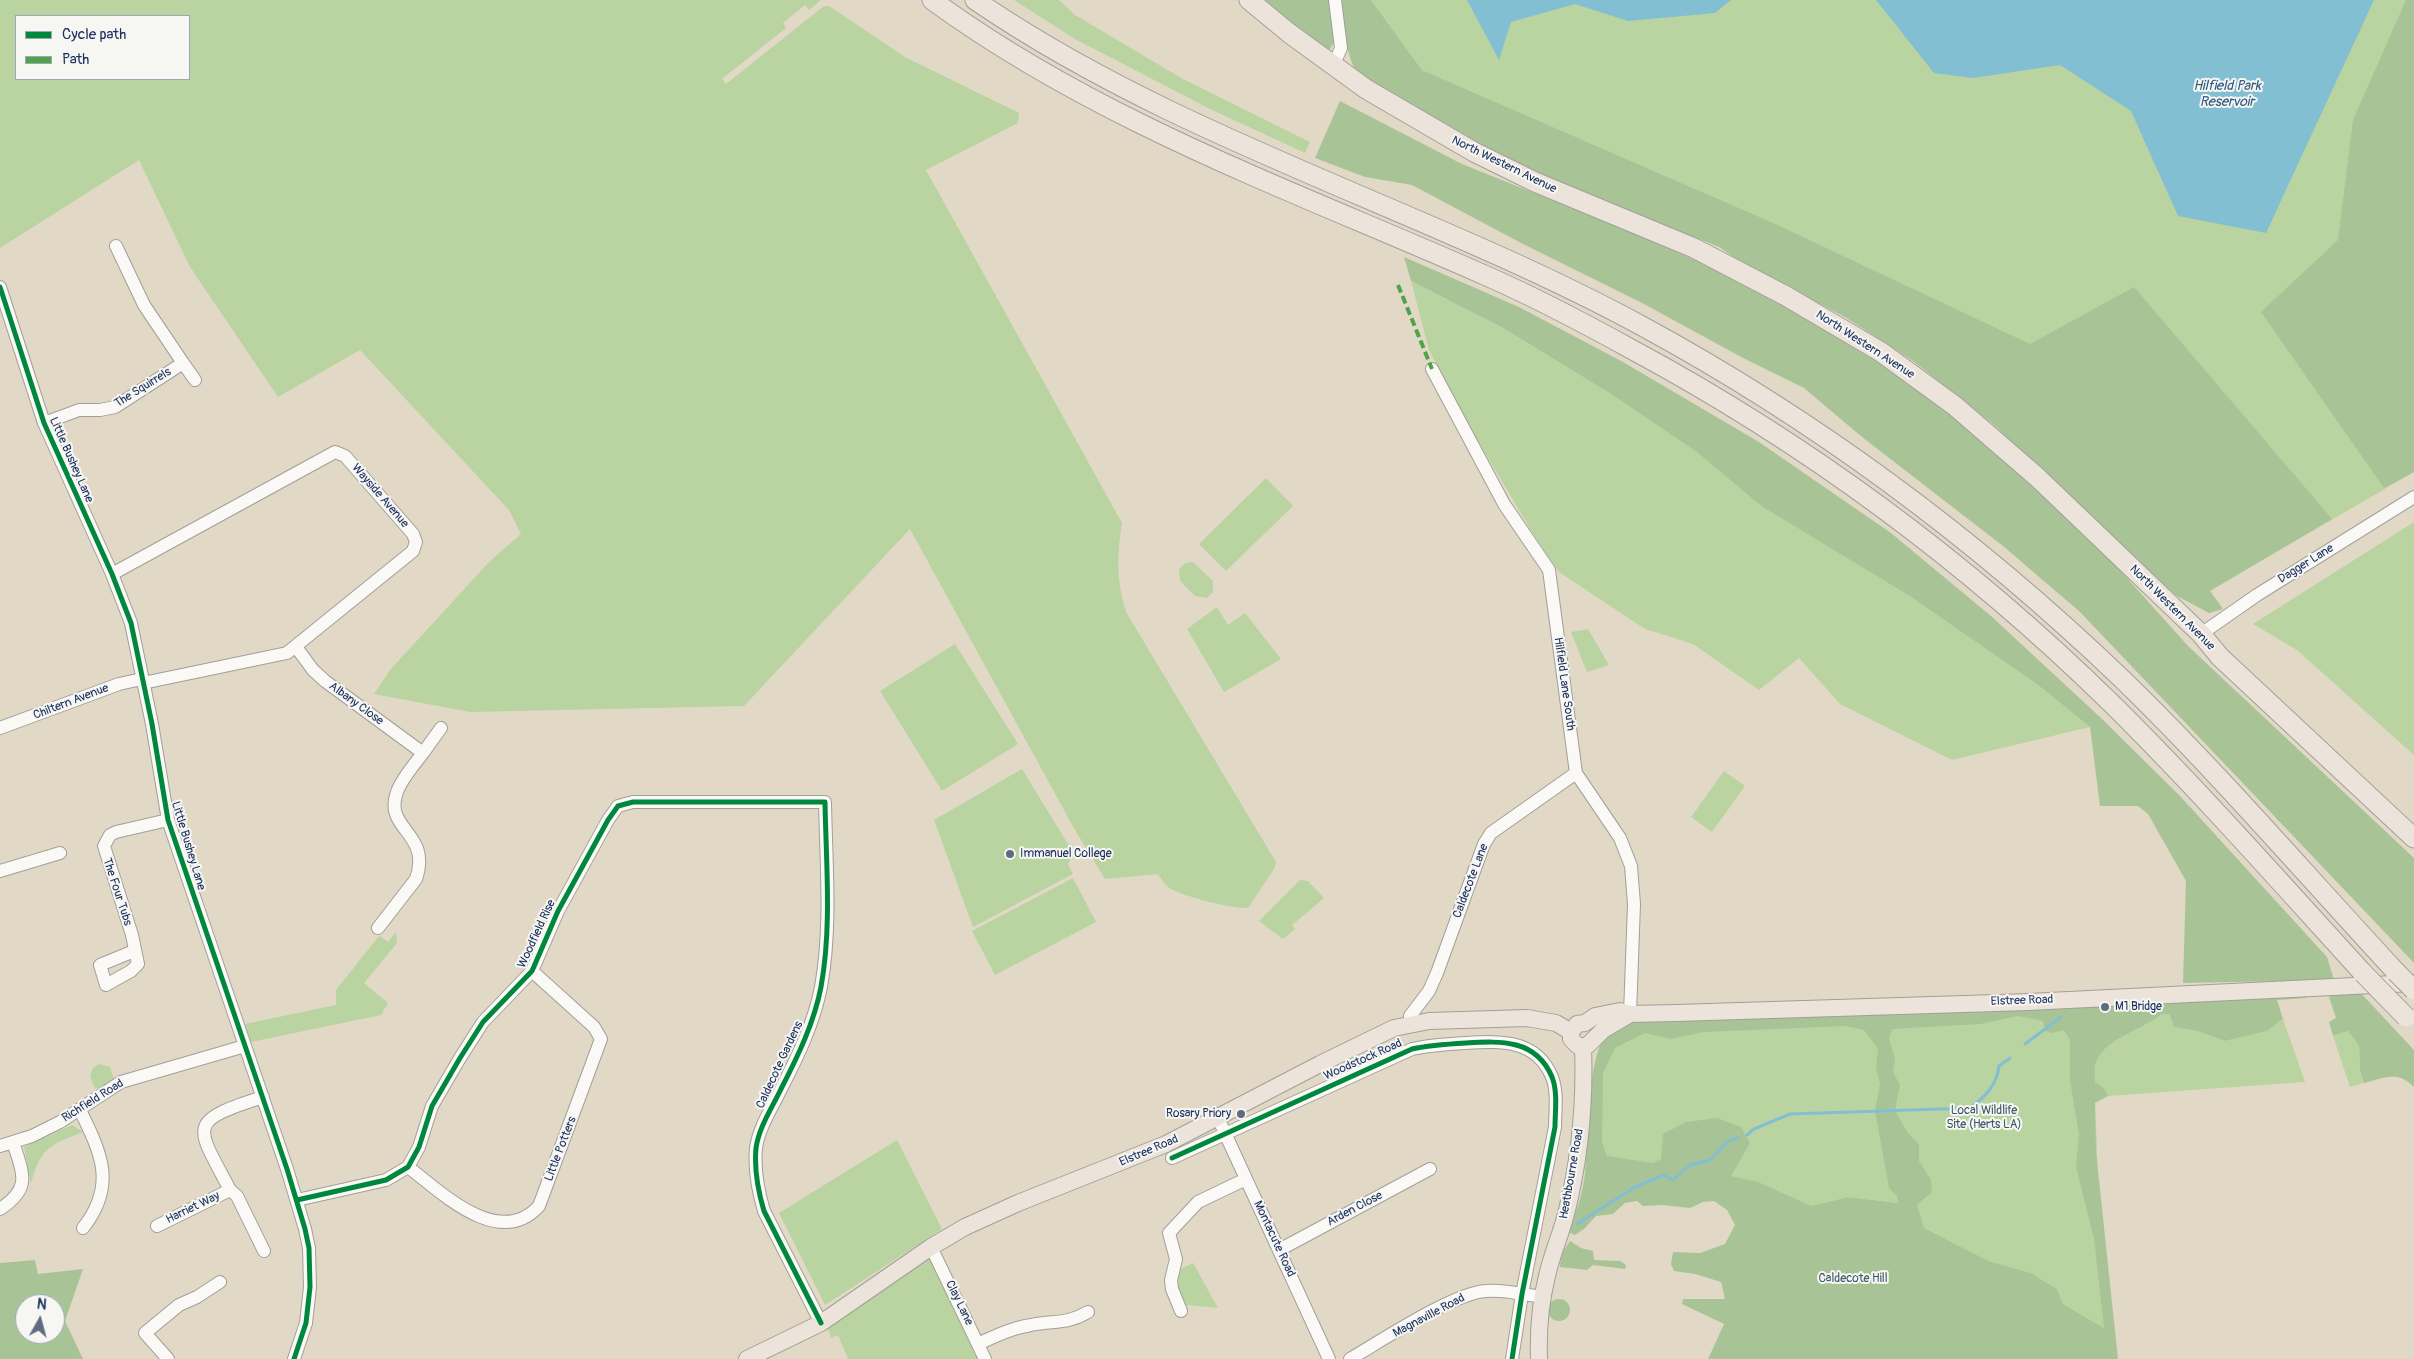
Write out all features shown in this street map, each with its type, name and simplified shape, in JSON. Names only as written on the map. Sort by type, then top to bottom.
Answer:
[{"type":"highway","points":[[932,0],[993,42],[1085,97],[1230,167],[1485,275],[1537,300],[1684,378],[1817,462],[1947,558],[2069,664],[2144,737],[2410,1022]]},
{"type":"highway","points":[[975,0],[1050,50],[1190,122],[1495,253],[1596,302],[1696,357],[1830,442],[1961,538],[2085,644],[2162,719],[2414,990]]},
{"type":"highway","name":"North Western Avenue","points":[[1249,0],[1333,66],[1410,117],[1474,152],[1535,182],[1694,248],[1786,296],[1882,352],[1955,406],[2037,477],[2201,634],[2220,657],[2414,838]]},
{"type":"main road","name":"Elstree Road","points":[[1571,1032],[1577,1024],[1586,1022],[1595,1016],[1620,1011],[1630,1014],[2028,1002],[2414,983]]},
{"type":"main road","points":[[1582,1047],[1591,1044],[1595,1036],[1630,1014]]},
{"type":"main road","name":"Elstree Road","points":[[747,1359],[821,1324],[931,1247],[988,1215],[1166,1144],[1369,1040],[1411,1023],[1526,1018],[1556,1023],[1571,1032],[1573,1042],[1582,1047]]},
{"type":"main road","points":[[1586,1022],[1593,1027],[1595,1036]]},
{"type":"main road","name":"Heathbourne Road","points":[[1538,1359],[1539,1322],[1547,1275],[1567,1210],[1579,1141],[1585,1088],[1582,1047]]},
{"type":"street","points":[[1333,66],[1341,48],[1335,0]]},
{"type":"street","name":"The Squirrels","points":[[116,246],[144,305],[195,380]]},
{"type":"street","name":"Little Bushey Lane","points":[[0,287],[44,423],[112,574],[130,623],[143,681],[168,820],[297,1200],[309,1248],[311,1267],[306,1323],[294,1359]]},
{"type":"street","name":"The Squirrels","points":[[44,423],[79,410],[100,410],[115,407],[183,363]]},
{"type":"street","name":"Hilfield Lane South","points":[[1432,369],[1504,504],[1549,570],[1576,773],[1620,838],[1631,866],[1634,904],[1630,1014]]},
{"type":"street","name":"Wayside Avenue","points":[[112,574],[331,454],[341,453],[413,534],[416,546],[413,551],[296,647],[282,655],[143,681]]},
{"type":"street","name":"Dagger Lane","points":[[2201,634],[2257,595],[2414,497]]},
{"type":"street","name":"Albany Close","points":[[296,647],[313,670],[325,681],[423,753]]},
{"type":"street","name":"Chiltern Avenue","points":[[0,728],[119,684],[143,681]]},
{"type":"street","points":[[378,928],[416,879],[419,870],[418,848],[397,818],[395,806],[400,785],[441,728]]},
{"type":"street","name":"Caldecote Lane","points":[[1411,1023],[1410,1016],[1425,996],[1436,973],[1484,844],[1491,833],[1576,773]]},
{"type":"street","name":"Woodfield Rise","points":[[408,1167],[419,1146],[432,1106],[483,1022],[532,971],[565,897],[608,820],[618,806],[634,802],[734,802]]},
{"type":"street","name":"Caldecote Gardens","points":[[734,802],[826,802],[828,944],[820,989],[806,1036],[762,1128],[756,1147],[755,1166],[758,1193],[764,1212],[821,1324]]},
{"type":"street","name":"The Four Tubs","points":[[134,951],[132,935],[104,846],[107,838],[116,832],[168,820]]},
{"type":"street","points":[[0,871],[60,853]]},
{"type":"street","name":"Little Potters","points":[[408,1167],[452,1200],[493,1222],[519,1221],[539,1206],[600,1039],[594,1027],[532,971]]},
{"type":"street","name":"Woodstock Road","points":[[1172,1158],[1412,1049],[1431,1045],[1499,1041],[1513,1043],[1526,1049],[1546,1066],[1552,1079],[1555,1099],[1554,1127],[1547,1172],[1522,1294],[1512,1359]]},
{"type":"street","name":"Richfield Road","points":[[0,1146],[32,1136],[80,1110],[121,1082],[245,1046]]},
{"type":"street","name":"Harriet Way","points":[[262,1097],[212,1117],[204,1125],[204,1140],[230,1190],[237,1196],[264,1251]]},
{"type":"street","points":[[80,1110],[103,1162],[104,1176],[103,1188],[97,1206],[83,1228]]},
{"type":"street","name":"Montacute Road","points":[[1218,1118],[1330,1359]]},
{"type":"street","points":[[0,1208],[16,1197],[23,1182],[23,1174],[13,1142]]},
{"type":"street","points":[[297,1200],[386,1180],[408,1167]]},
{"type":"street","name":"Arden Close","points":[[1279,1250],[1430,1169]]},
{"type":"street","points":[[1181,1311],[1172,1289],[1171,1280],[1176,1259],[1169,1233],[1172,1227],[1198,1202],[1246,1179]]},
{"type":"street","name":"Harriet Way","points":[[157,1226],[230,1190]]},
{"type":"street","name":"Clay Lane","points":[[931,1247],[985,1359]]},
{"type":"street","points":[[168,1359],[146,1333],[179,1305],[198,1297],[220,1282]]},
{"type":"street","name":"Magnaville Road","points":[[1350,1359],[1451,1302],[1472,1294],[1499,1290],[1543,1297]]},
{"type":"street","points":[[978,1344],[1008,1331],[1031,1324],[1069,1322],[1088,1312]]},
{"type":"green space","points":[[0,0],[821,0],[809,10],[805,5],[783,23],[786,28],[722,79],[726,84],[824,6],[829,6],[905,57],[1019,113],[1018,123],[926,170],[1122,523],[1118,568],[1120,589],[1126,612],[1276,862],[1274,869],[1248,908],[1219,904],[1175,891],[1164,883],[1158,874],[1105,879],[1075,830],[910,529],[744,706],[470,712],[374,694],[390,670],[489,562],[521,534],[509,510],[360,350],[278,397],[190,267],[139,160],[0,248]]},
{"type":"green space","points":[[1014,0],[1059,0],[1075,15],[1183,79],[1310,142],[1305,153],[1212,110],[1075,39]]},
{"type":"green space","points":[[1259,0],[1329,0],[1334,42],[1330,49],[1325,49]]},
{"type":"green space","points":[[1341,0],[1371,0],[1422,70],[1769,221],[2030,344],[2134,287],[2332,519],[2210,591],[2223,609],[2209,613],[2177,596],[2134,559],[1994,425],[1913,361],[1845,317],[1747,266],[1719,247],[1687,234],[1667,229],[1479,148],[1356,72],[1347,46]]},
{"type":"green space","points":[[1371,0],[2414,0],[2414,472],[2209,591],[1769,221],[1422,70]]},
{"type":"green space","points":[[2406,0],[2414,0],[2414,472],[2384,488],[2261,312],[2338,240],[2353,120]]},
{"type":"green space","points":[[1340,101],[1462,164],[1631,232],[1766,291],[1847,337],[1979,434],[2110,559],[2188,646],[2414,858],[2414,963],[2080,612],[2003,546],[1862,437],[1804,388],[1412,185],[1365,177],[1315,158]]},
{"type":"green space","points":[[1404,257],[1519,307],[1623,362],[1759,442],[1891,533],[1991,616],[2101,718],[2180,796],[2327,957],[2334,980],[2183,983],[2186,881],[2148,814],[2138,806],[2100,806],[2090,727],[2038,685],[1911,597],[1761,506],[1697,452],[1611,394],[1503,328],[1411,281]]},
{"type":"green space","points":[[1411,281],[1503,328],[1611,394],[1698,452],[1761,506],[1911,597],[2038,685],[2090,727],[1952,760],[1840,704],[1799,658],[1759,690],[1693,644],[1645,629],[1559,572],[1531,530],[1460,411],[1429,350]]},
{"type":"green space","points":[[1266,478],[1293,506],[1226,571],[1199,544]]},
{"type":"green space","points":[[2414,522],[2414,755],[2297,650],[2253,624]]},
{"type":"green space","points":[[1193,562],[1213,581],[1213,592],[1207,598],[1195,596],[1180,581],[1179,569],[1185,563]]},
{"type":"green space","points":[[1217,607],[1228,625],[1245,613],[1281,659],[1224,692],[1187,629]]},
{"type":"green space","points":[[1588,629],[1609,665],[1587,672],[1571,632]]},
{"type":"green space","points":[[955,644],[1018,744],[942,791],[880,691]]},
{"type":"green space","points":[[1022,769],[1074,854],[1068,864],[1073,874],[973,927],[934,820]]},
{"type":"green space","points":[[1724,771],[1745,786],[1712,832],[1691,817]]},
{"type":"green space","points":[[1073,878],[1096,922],[995,975],[972,931]]},
{"type":"green space","points":[[1300,880],[1308,881],[1324,898],[1292,925],[1295,929],[1283,939],[1259,921]]},
{"type":"green space","points":[[396,932],[397,943],[364,983],[388,1003],[381,1015],[251,1042],[245,1024],[336,1005],[336,990],[379,936],[388,942]]},
{"type":"green space","points":[[2358,990],[2414,1050],[2414,1087],[2402,1078],[2396,1077],[2364,1083],[2360,1071],[2359,1046],[2348,1031],[2333,1036],[2329,1022],[2336,1018],[2329,997],[2333,991]]},
{"type":"green space","name":"Caldecote Hill","points":[[2303,992],[2306,998],[2277,1000],[2283,1019],[2267,1031],[2225,1041],[2197,1031],[2174,1027],[2169,1014],[2162,1014],[2117,1040],[2102,1053],[2096,1062],[2095,1082],[2104,1088],[2108,1096],[2095,1103],[2096,1152],[2118,1359],[1708,1359],[1724,1324],[1682,1304],[1683,1299],[1725,1299],[1721,1282],[1695,1274],[1674,1271],[1671,1264],[1673,1252],[1700,1253],[1725,1244],[1735,1225],[1727,1210],[1714,1201],[1703,1202],[1690,1208],[1662,1205],[1643,1206],[1637,1201],[1625,1203],[1613,1214],[1596,1216],[1584,1229],[1575,1235],[1568,1232],[1583,1188],[1591,1087],[1597,1055],[1607,1035],[1619,1026],[1634,1019]],"holes":[[[2018,1016],[2043,1021],[2045,1031],[2052,1033],[2064,1030],[2070,1040],[2070,1081],[2079,1134],[2076,1167],[2094,1239],[2104,1328],[2063,1304],[2057,1289],[2031,1273],[1989,1261],[1924,1228],[1917,1205],[1932,1192],[1931,1180],[1919,1161],[1919,1144],[1907,1132],[1895,1110],[1900,1085],[1893,1072],[1895,1058],[1889,1039],[1892,1029],[1980,1024]],[[1845,1026],[1864,1030],[1878,1049],[1876,1068],[1880,1084],[1875,1111],[1889,1188],[1897,1196],[1898,1203],[1848,1197],[1811,1206],[1758,1182],[1731,1176],[1750,1143],[1741,1127],[1717,1118],[1686,1122],[1663,1134],[1661,1159],[1653,1163],[1607,1156],[1602,1142],[1603,1073],[1615,1048],[1645,1033],[1671,1039],[1704,1032]]]},
{"type":"green space","name":"Local Wildlife Site (Herts LA)","points":[[2087,1002],[2095,1102],[2104,1328],[2063,1304],[2057,1289],[2031,1273],[1989,1261],[1924,1228],[1898,1203],[1848,1197],[1811,1206],[1585,1175],[1595,1064],[1601,1045],[1614,1028]]},
{"type":"green space","points":[[2162,1014],[2169,1014],[2174,1027],[2197,1031],[2225,1041],[2267,1031],[2283,1019],[2305,1082],[2108,1096],[2104,1088],[2095,1082],[2096,1062],[2102,1053],[2117,1040]]},
{"type":"green space","points":[[2348,1031],[2359,1046],[2360,1071],[2364,1083],[2350,1087],[2333,1036]]},
{"type":"green space","points":[[99,1064],[110,1067],[114,1080],[101,1090],[94,1087],[90,1075],[93,1068]]},
{"type":"green space","points":[[72,1125],[83,1132],[62,1140],[48,1149],[39,1162],[31,1183],[24,1147]]},
{"type":"green space","points":[[897,1140],[942,1229],[825,1305],[779,1213]]},
{"type":"green space","points":[[1570,1241],[1581,1248],[1593,1251],[1594,1260],[1620,1261],[1626,1265],[1625,1269],[1593,1265],[1587,1270],[1560,1267],[1561,1254]]},
{"type":"green space","points":[[930,1257],[978,1359],[848,1359],[838,1335],[831,1338],[828,1328]]},
{"type":"green space","points":[[35,1260],[38,1274],[83,1269],[65,1321],[83,1359],[0,1359],[0,1263]]},
{"type":"green space","points":[[1193,1263],[1218,1308],[1187,1305],[1181,1299],[1177,1284],[1178,1270]]},
{"type":"green space","points":[[1559,1299],[1567,1302],[1570,1310],[1567,1318],[1559,1321],[1551,1318],[1548,1310],[1551,1302]]},
{"type":"water","points":[[1467,0],[1731,0],[1715,13],[1628,21],[1575,4],[1511,22],[1499,60]]},
{"type":"water","name":"Hilfield Park Reservoir","points":[[1876,0],[2374,0],[2266,233],[2178,216],[2131,111],[2060,65],[1973,78],[1934,73]]},
{"type":"waterway","points":[[2025,1044],[2061,1017]]},
{"type":"waterway","points":[[1747,1135],[1754,1129],[1790,1114],[1970,1108],[1989,1090],[1996,1079],[1999,1066],[2010,1058]]},
{"type":"waterway","points":[[1577,1224],[1635,1187],[1664,1175],[1673,1180],[1690,1165],[1710,1160],[1728,1141],[1738,1138]]},
{"type":"marked path","points":[[1398,285],[1432,369]]},
{"type":"cycle path","points":[[0,287],[44,423],[112,574],[131,623],[152,724],[168,820],[287,1169],[305,1229],[309,1248],[310,1287],[306,1323],[294,1359]]},
{"type":"cycle path","points":[[297,1200],[386,1180],[408,1167],[419,1147],[432,1106],[483,1022],[532,971],[558,911],[608,820],[618,806],[633,802],[825,802],[827,918],[821,987],[805,1039],[766,1118],[756,1148],[757,1180],[764,1211],[821,1323]]},
{"type":"cycle path","points":[[1172,1158],[1412,1049],[1479,1042],[1504,1043],[1527,1049],[1537,1055],[1552,1077],[1556,1095],[1555,1127],[1522,1294],[1512,1359]]},
{"type":"place","name":"Immanuel College","points":[[1010,854]]},
{"type":"place","name":"M1 Bridge","points":[[2105,1007]]},
{"type":"place","name":"Rosary Priory","points":[[1241,1114]]}]
